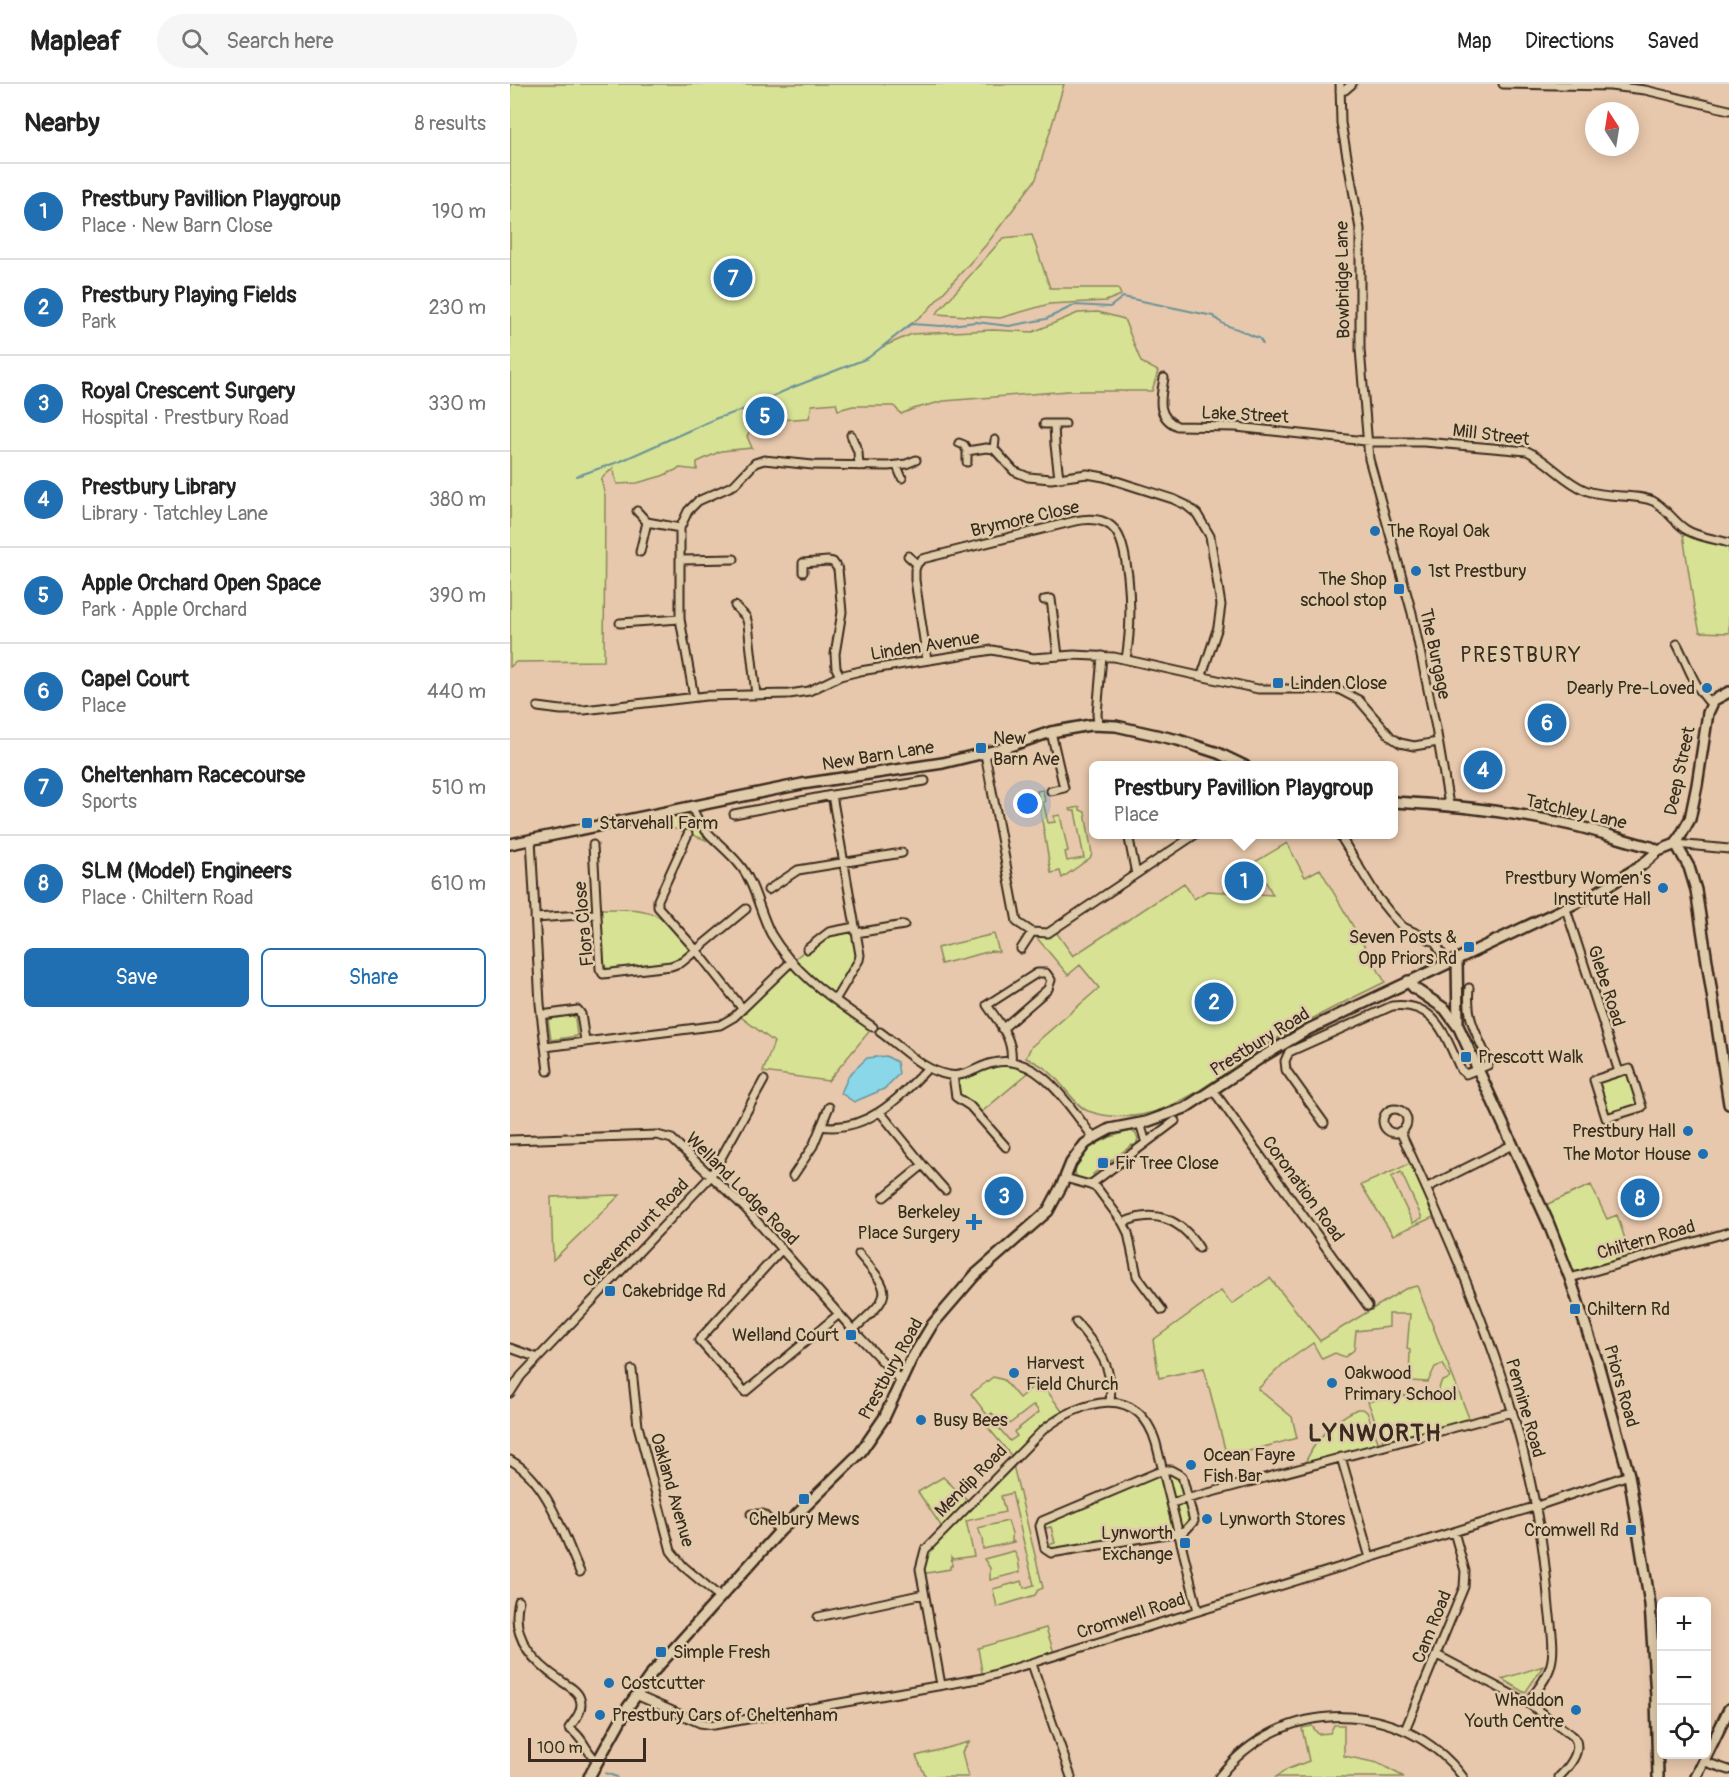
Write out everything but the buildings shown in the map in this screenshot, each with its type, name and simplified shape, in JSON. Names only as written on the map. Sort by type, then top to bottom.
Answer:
[{"type":"main road","points":[[1712,704],[1718,697],[1729,692]]},
{"type":"main road","name":"Deep Street","points":[[1676,844],[1690,819],[1708,713],[1712,704]]},
{"type":"main road","name":"New Barn Lane","points":[[510,844],[830,779],[936,764],[985,753],[1051,732],[1098,725],[1132,729],[1191,744],[1236,761]]},
{"type":"main road","points":[[1398,802],[1449,805]]},
{"type":"main road","name":"Tatchley Lane","points":[[1449,805],[1481,808],[1578,826],[1658,851]]},
{"type":"main road","points":[[1676,844],[1689,867],[1698,900],[1729,1104]]},
{"type":"main road","name":"Prestbury Road","points":[[589,1777],[636,1695],[652,1673],[780,1531],[860,1453],[884,1418],[924,1336],[943,1310],[975,1275],[1048,1210],[1077,1152],[1094,1137],[1110,1129],[1140,1124],[1185,1108],[1309,1029],[1566,909],[1632,872],[1658,851],[1676,844]]},
{"type":"main road","name":"Priors Road","points":[[1452,961],[1459,1028]]},
{"type":"main road","name":"Priors Road","points":[[1408,981],[1414,988],[1445,1009],[1459,1028],[1548,1222],[1599,1364],[1629,1474],[1650,1604],[1658,1777]]},
{"type":"main road","points":[[1696,1777],[1729,1709]]},
{"type":"street","points":[[1340,88],[1345,90],[1353,84]]},
{"type":"street","points":[[1503,84],[1610,86],[1645,90],[1729,110]]},
{"type":"street","name":"Bowbridge Lane","points":[[1340,88],[1341,123],[1360,229],[1360,349],[1367,441]]},
{"type":"street","name":"Lake Street","points":[[1164,378],[1160,401],[1161,410],[1169,422],[1177,426],[1236,427],[1367,441]]},
{"type":"street","points":[[1044,424],[1065,424]]},
{"type":"street","points":[[1054,424],[1059,478]]},
{"type":"street","points":[[851,435],[858,452],[859,466]]},
{"type":"street","points":[[994,449],[996,440]]},
{"type":"street","name":"Mill Street","points":[[1367,441],[1424,442],[1527,451],[1584,489],[1598,494],[1649,500],[1663,508],[1685,530],[1729,543]]},
{"type":"street","name":"The Burgage","points":[[1367,441],[1374,482],[1412,613],[1449,805]]},
{"type":"street","points":[[959,443],[964,445],[967,451],[966,462]]},
{"type":"street","points":[[967,451],[994,449],[1014,471],[1023,476],[1059,478],[1096,475],[1180,501],[1191,509],[1208,530],[1221,605],[1218,627],[1202,675]]},
{"type":"street","points":[[694,697],[680,619],[680,528],[684,516],[693,505],[734,485],[760,461],[897,466],[916,460]]},
{"type":"street","points":[[897,466],[902,478]]},
{"type":"street","points":[[637,511],[646,522],[680,528]]},
{"type":"street","name":"Brymore Close","points":[[917,564],[922,559],[1075,522],[1092,519],[1104,522],[1118,533],[1124,550],[1131,611],[1126,658]]},
{"type":"street","points":[[640,552],[646,522]]},
{"type":"street","points":[[908,556],[917,564],[915,580],[927,660]]},
{"type":"street","points":[[681,560],[734,559]]},
{"type":"street","points":[[803,573],[803,563],[831,561],[838,569],[842,612],[835,654],[836,668],[840,676]]},
{"type":"street","points":[[1051,598],[1058,656]]},
{"type":"street","points":[[735,606],[746,617],[748,624],[756,695]]},
{"type":"street","points":[[620,623],[680,619]]},
{"type":"street","points":[[1677,644],[1690,675],[1702,695],[1712,704]]},
{"type":"street","name":"Linden Avenue","points":[[538,706],[561,710],[584,710],[694,697],[803,692],[840,676],[860,671],[995,650],[1026,658],[1102,656],[1126,658],[1266,689],[1338,689],[1359,700],[1391,737],[1400,743],[1414,746],[1438,742]]},
{"type":"street","points":[[1098,725],[1102,656]]},
{"type":"street","points":[[1051,732],[1064,788],[1051,790]]},
{"type":"street","points":[[985,753],[1017,922],[1032,932],[1048,933],[1188,839]]},
{"type":"street","points":[[734,814],[832,795],[925,781]]},
{"type":"street","points":[[832,795],[859,960],[834,1000]]},
{"type":"street","points":[[692,806],[704,830],[739,863],[772,935],[792,961],[823,992],[873,1027]]},
{"type":"street","points":[[688,834],[657,904],[660,911],[697,951],[742,1008]]},
{"type":"street","points":[[531,839],[541,1015],[548,1071]]},
{"type":"street","points":[[1129,839],[1136,874]]},
{"type":"street","points":[[1342,839],[1378,898],[1390,913],[1403,927],[1435,942],[1452,961]]},
{"type":"street","points":[[1676,844],[1729,849]]},
{"type":"street","name":"Flora Close","points":[[593,845],[600,969],[603,974],[675,965],[697,951]]},
{"type":"street","points":[[768,890],[798,870],[902,853]]},
{"type":"street","points":[[697,951],[746,909]]},
{"type":"street","name":"Glebe Road","points":[[1566,909],[1619,1072]]},
{"type":"street","points":[[536,918],[596,914]]},
{"type":"street","points":[[807,949],[830,932],[904,925]]},
{"type":"street","points":[[1021,949],[1032,932]]},
{"type":"street","points":[[545,1047],[720,1025],[727,1022],[792,961]]},
{"type":"street","points":[[1002,1029],[1046,991],[1051,980],[1046,973],[1037,973],[987,1005],[1012,1047],[1011,1062]]},
{"type":"street","points":[[1324,1123],[1286,1070],[1287,1055],[1291,1050],[1392,1006],[1413,1007],[1429,1014],[1437,1022],[1461,1070],[1466,1074],[1488,1065],[1488,1060],[1469,1016],[1467,1006],[1469,988]]},
{"type":"street","points":[[541,1015],[578,1010],[581,1014],[585,1041]]},
{"type":"street","points":[[880,1032],[928,1068],[952,1076],[961,1075],[992,1063],[1011,1062],[1027,1066],[1039,1074],[1065,1101],[1094,1137]]},
{"type":"street","points":[[821,1126],[833,1128],[845,1126],[880,1112],[900,1098],[928,1068]]},
{"type":"street","points":[[1630,1069],[1642,1107],[1606,1118],[1594,1080],[1619,1072],[1630,1069]]},
{"type":"street","points":[[952,1076],[956,1097],[970,1106],[1006,1147]]},
{"type":"street","name":"Cleevemount Road","points":[[510,1393],[520,1376],[711,1176],[764,1080]]},
{"type":"street","name":"Coronation Road","points":[[1213,1090],[1368,1305]]},
{"type":"street","points":[[793,1176],[813,1146],[829,1107]]},
{"type":"street","points":[[880,1112],[945,1190]]},
{"type":"street","points":[[1090,1185],[1175,1121]]},
{"type":"street","points":[[1140,1124],[1146,1143]]},
{"type":"street","name":"Pennine Road","points":[[1400,1131],[1473,1298],[1512,1412],[1537,1506],[1552,1654],[1550,1668],[1528,1703]]},
{"type":"street","name":"Welland Lodge Road","points":[[510,1140],[662,1135],[675,1142],[746,1209],[901,1381]]},
{"type":"street","points":[[1426,1188],[1512,1145]]},
{"type":"street","points":[[884,1197],[924,1165]]},
{"type":"street","points":[[1065,1178],[1097,1188],[1123,1223],[1128,1233],[1137,1276],[1162,1310]]},
{"type":"street","points":[[1123,1223],[1145,1215],[1161,1217],[1185,1229],[1199,1248]]},
{"type":"street","name":"Chiltern Road","points":[[1570,1278],[1729,1232]]},
{"type":"street","points":[[782,1249],[699,1340],[745,1392],[839,1314]]},
{"type":"street","points":[[853,1330],[880,1306],[884,1293],[880,1279],[859,1254]]},
{"type":"street","points":[[1076,1322],[1101,1353],[1106,1363],[1111,1381],[1110,1402],[1127,1407],[1145,1419],[1154,1436],[1198,1611]]},
{"type":"street","points":[[510,1347],[538,1358]]},
{"type":"street","name":"Oakland Avenue","points":[[632,1370],[638,1426],[671,1551],[683,1566],[721,1598]]},
{"type":"street","name":"Mendip Road","points":[[941,1685],[920,1565],[929,1545],[1043,1430],[1064,1414],[1080,1407],[1110,1402]]},
{"type":"street","points":[[1171,1503],[1512,1412]]},
{"type":"street","points":[[1341,1457],[1370,1558]]},
{"type":"street","points":[[510,1460],[525,1470],[541,1488],[580,1572]]},
{"type":"street","points":[[1163,1470],[1171,1470],[1182,1476],[1189,1498],[1194,1521],[1185,1531],[1051,1553],[1046,1551],[1040,1526],[1042,1521],[1163,1470]]},
{"type":"street","name":"Cromwell Road","points":[[636,1695],[700,1723],[714,1725],[983,1678],[1537,1506],[1629,1474]]},
{"type":"street","points":[[751,1514],[763,1514],[780,1531]]},
{"type":"street","name":"Cam Road","points":[[1405,1730],[1465,1583],[1465,1571],[1454,1532]]},
{"type":"street","points":[[818,1617],[924,1594]]},
{"type":"street","points":[[519,1601],[514,1614],[515,1631],[538,1664],[578,1694],[581,1703],[579,1712],[569,1728],[582,1738],[593,1758],[598,1761]]},
{"type":"street","points":[[1437,1655],[1528,1703],[1574,1737],[1577,1742],[1576,1754],[1559,1777]]},
{"type":"street","points":[[1032,1664],[1071,1777]]},
{"type":"street","points":[[1219,1777],[1253,1744],[1276,1731],[1302,1721],[1332,1716],[1381,1721],[1405,1730],[1433,1747],[1463,1777]]},
{"type":"street","points":[[1705,1762],[1726,1769],[1718,1777]]},
{"type":"green space","points":[[510,84],[1064,84],[1036,179],[986,245],[927,311],[882,347],[912,334],[993,330],[1033,332],[1078,313],[1098,312],[1124,319],[1141,362],[1158,371],[1152,391],[1068,391],[944,401],[901,414],[894,406],[853,406],[838,410],[836,403],[812,405],[809,418],[778,420],[775,423],[751,429],[747,436],[752,448],[721,451],[697,462],[697,470],[680,468],[637,483],[617,484],[613,468],[601,479],[605,496],[604,661],[516,662],[510,667]]},
{"type":"green space","points":[[1032,235],[1050,288],[1118,288],[1121,295],[1106,301],[1049,304],[1000,318],[936,314],[1003,238]]},
{"type":"green space","points":[[1683,534],[1729,548],[1729,633],[1700,632]]},
{"type":"green space","points":[[1043,790],[1048,823],[1055,822],[1054,816],[1060,815],[1068,851],[1065,852],[1067,861],[1084,858],[1075,811],[1070,809],[1080,807],[1080,810],[1085,812],[1092,854],[1090,858],[1062,878],[1060,871],[1051,873],[1037,791]]},
{"type":"green space","points":[[681,812],[691,817],[706,840],[672,828],[636,822]]},
{"type":"green space","points":[[1287,843],[1305,877],[1320,869],[1385,982],[1289,1031],[1188,1097],[1164,1108],[1140,1115],[1115,1116],[1084,1109],[1050,1072],[1026,1058],[1031,1047],[1099,988],[1080,965],[1068,975],[1032,932],[1054,929],[1073,956],[1184,883],[1194,899],[1207,891],[1273,895],[1255,862]]},
{"type":"green space","points":[[599,909],[641,910],[659,917],[689,947],[688,954],[676,961],[606,968],[603,960]]},
{"type":"green space","points":[[855,927],[860,955],[835,1000],[873,1027],[828,1081],[763,1072],[774,1042],[737,1014],[792,961],[823,936]]},
{"type":"green space","points":[[994,934],[999,952],[991,951],[941,964],[937,948]]},
{"type":"green space","points":[[572,1015],[575,1018],[577,1036],[551,1040],[548,1019]]},
{"type":"green space","points":[[999,1062],[1033,1069],[978,1115],[956,1097],[953,1076]]},
{"type":"green space","points":[[1630,1069],[1642,1107],[1606,1118],[1594,1080]]},
{"type":"green space","points":[[1131,1131],[1138,1138],[1136,1146],[1132,1145],[1093,1174],[1094,1177],[1084,1181],[1076,1176],[1079,1159],[1085,1152],[1103,1140]]},
{"type":"green space","points":[[1414,1162],[1438,1215],[1393,1235],[1361,1185]],"holes":[[[1401,1172],[1422,1218],[1413,1223],[1391,1177]]]},
{"type":"green space","points":[[1591,1185],[1607,1219],[1617,1215],[1632,1260],[1570,1278],[1541,1207]]},
{"type":"green space","points":[[620,1195],[553,1260],[551,1197]]},
{"type":"green space","points":[[1270,1278],[1320,1341],[1405,1289],[1417,1286],[1471,1423],[1385,1446],[1368,1402],[1385,1397],[1402,1396],[1436,1400],[1441,1382],[1450,1378],[1443,1364],[1435,1367],[1428,1382],[1409,1381],[1410,1350],[1407,1349],[1410,1314],[1389,1314],[1389,1327],[1356,1331],[1354,1350],[1345,1357],[1335,1353],[1322,1359],[1313,1343],[1283,1364],[1258,1389],[1292,1417],[1297,1438],[1227,1457],[1204,1368],[1159,1378],[1153,1340],[1221,1291],[1232,1304]]},
{"type":"green space","points":[[993,1377],[1004,1380],[1019,1398],[1040,1381],[1064,1414],[1014,1459],[986,1425],[995,1417],[992,1413],[988,1416],[971,1394]],"holes":[[[1034,1405],[1039,1412],[1014,1432],[1017,1436],[1010,1441],[998,1427],[1005,1421],[1008,1425]]]},
{"type":"green space","points":[[1357,1409],[1367,1412],[1380,1447],[1303,1468],[1312,1449],[1324,1433]]},
{"type":"green space","points":[[1012,1461],[1043,1588],[1035,1595],[997,1607],[993,1589],[1022,1581],[1024,1588],[1034,1585],[1012,1493],[1001,1496],[1005,1512],[966,1521],[974,1556],[953,1559],[951,1557],[950,1569],[921,1574],[923,1556],[944,1530],[918,1492],[943,1477],[970,1503]]},
{"type":"green space","points":[[1163,1470],[1178,1472],[1194,1521],[1185,1531],[1051,1553],[1045,1546],[1055,1543],[1051,1527],[1041,1529],[1040,1523]]},
{"type":"green space","points":[[1008,1521],[1014,1542],[983,1549],[978,1528]]},
{"type":"green space","points":[[1014,1551],[1020,1572],[990,1580],[990,1568],[984,1559]]},
{"type":"green space","points":[[1046,1628],[1055,1656],[983,1678],[978,1648]]},
{"type":"green space","points":[[1543,1666],[1525,1693],[1502,1679]]},
{"type":"green space","points":[[1334,1725],[1344,1725],[1344,1756],[1378,1763],[1404,1777],[1276,1777],[1288,1769],[1309,1761],[1302,1728],[1312,1726],[1318,1734],[1330,1733]]},
{"type":"green space","points":[[969,1742],[962,1752],[968,1777],[926,1777],[916,1756]]},
{"type":"water","points":[[886,1056],[897,1062],[899,1074],[884,1089],[854,1102],[841,1093],[849,1075],[867,1058]]},
{"type":"waterway","points":[[577,476],[621,461],[717,418],[740,411],[868,358],[911,324],[942,326],[976,322],[1009,326],[1046,319],[1075,305],[1110,307],[1123,297],[1213,316],[1226,325],[1259,338],[1263,344]]},
{"type":"waterway","points":[[605,1773],[617,1777]]},
{"type":"place","name":"Cheltenham Racecourse","points":[[733,278]]},
{"type":"place","name":"Apple Orchard Open Space","points":[[765,416]]},
{"type":"place","name":"The Royal Oak","points":[[1375,531]]},
{"type":"place","name":"1st Prestbury","points":[[1416,571]]},
{"type":"place","name":"The Shop school stop","points":[[1399,589]]},
{"type":"place","name":"Linden Close","points":[[1278,683]]},
{"type":"place","name":"Dearly Pre-Loved","points":[[1707,688]]},
{"type":"place","name":"Capel Court","points":[[1547,723]]},
{"type":"place","name":"New Barn Ave","points":[[981,748]]},
{"type":"place","name":"Prestbury Library","points":[[1483,770]]},
{"type":"place","name":"Starvehall Farm","points":[[587,823]]},
{"type":"place","name":"Prestbury Pavillion Playgroup","points":[[1244,881]]},
{"type":"place","name":"Prestbury Women's Institute Hall","points":[[1663,888]]},
{"type":"place","name":"Seven Posts & Opp Priors Rd","points":[[1469,947]]},
{"type":"place","name":"Prestbury Playing Fields","points":[[1214,1002]]},
{"type":"place","name":"Prescott Walk","points":[[1466,1057]]},
{"type":"place","name":"Prestbury Hall","points":[[1688,1131]]},
{"type":"place","name":"The Motor House","points":[[1703,1154]]},
{"type":"place","name":"Fir Tree Close","points":[[1103,1163]]},
{"type":"place","name":"Royal Crescent Surgery","points":[[1004,1196]]},
{"type":"place","name":"SLM (Model) Engineers","points":[[1640,1198]]},
{"type":"place","name":"Berkeley Place Surgery","points":[[974,1222]]},
{"type":"place","name":"Cakebridge Rd","points":[[610,1291]]},
{"type":"place","name":"Chiltern Rd","points":[[1575,1309]]},
{"type":"place","name":"Welland Court","points":[[851,1335]]},
{"type":"place","name":"Harvest Field Church","points":[[1014,1373]]},
{"type":"place","name":"Oakwood Primary School","points":[[1332,1383]]},
{"type":"place","name":"Busy Bees","points":[[921,1420]]},
{"type":"place","name":"Ocean Fayre Fish Bar","points":[[1191,1465]]},
{"type":"place","name":"Chelbury Mews","points":[[804,1499]]},
{"type":"place","name":"Lynworth Stores","points":[[1207,1519]]},
{"type":"place","name":"Cromwell Rd","points":[[1631,1530]]},
{"type":"place","name":"Lynworth Exchange","points":[[1185,1543]]},
{"type":"place","name":"Simple Fresh","points":[[661,1652]]},
{"type":"place","name":"Costcutter","points":[[609,1683]]},
{"type":"place","name":"Whaddon Youth Centre","points":[[1576,1710]]},
{"type":"place","name":"Prestbury Cars of Cheltenham","points":[[600,1715]]},
{"type":"district","name":"PRESTBURY","points":[[1521,655]]},
{"type":"district","name":"LYNWORTH","points":[[1375,1433]]}]
